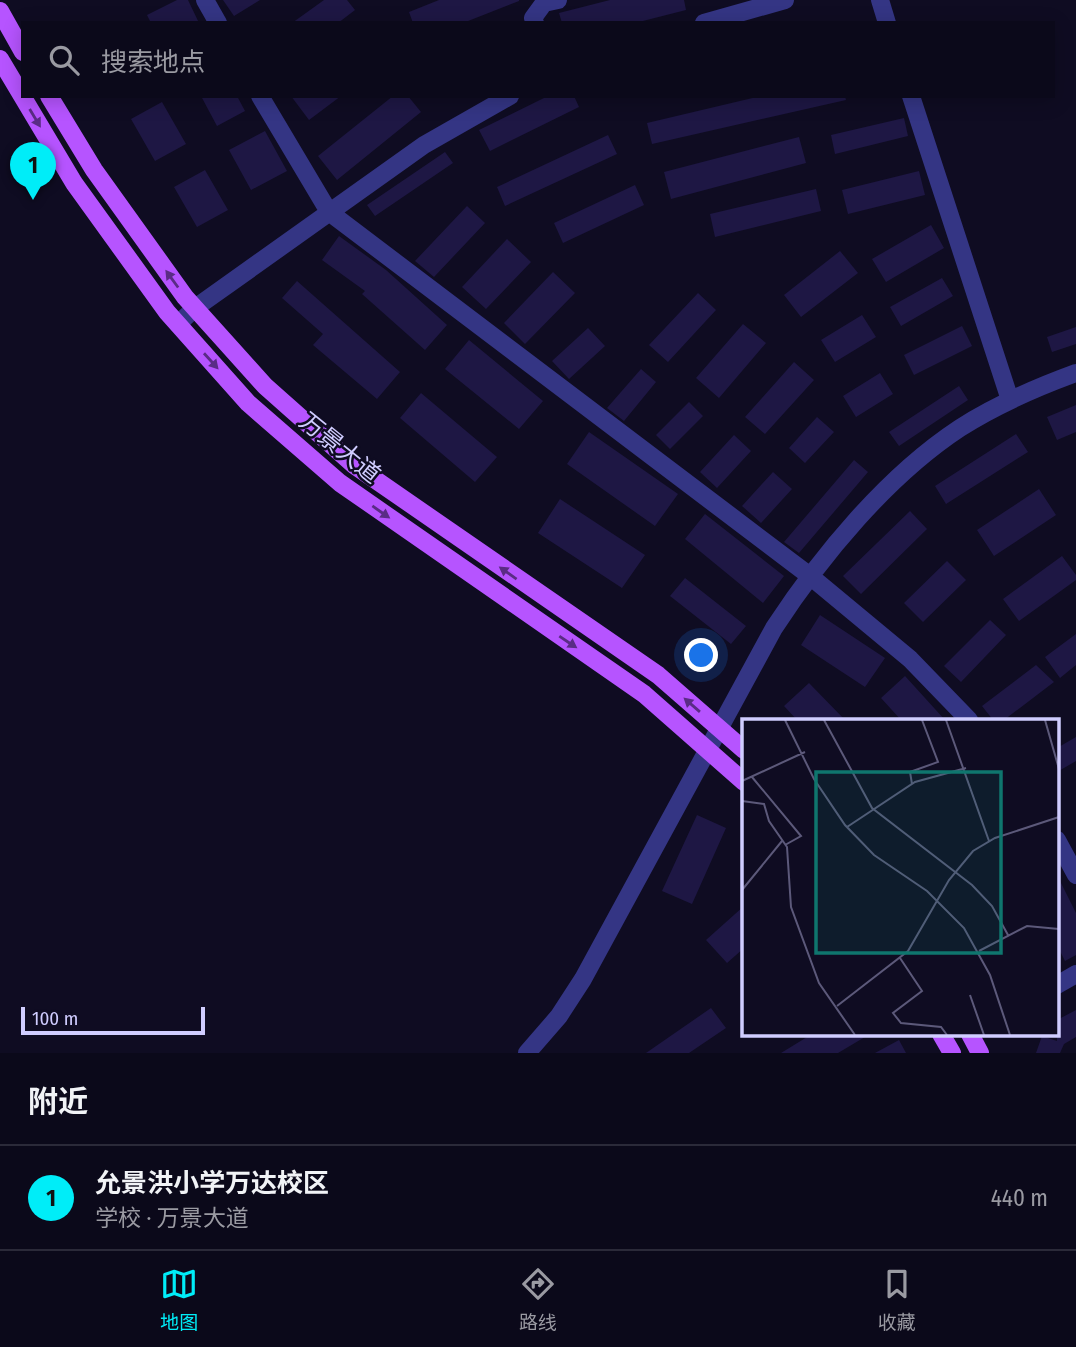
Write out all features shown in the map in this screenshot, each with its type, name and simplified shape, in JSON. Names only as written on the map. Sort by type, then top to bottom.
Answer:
[{"type":"main road","points":[[0,10],[21,48]]},
{"type":"main road","name":"万景大道","points":[[0,59],[21,94]]},
{"type":"main road","name":"万景大道","points":[[23,98],[74,183],[178,324],[248,403],[340,483],[644,694],[742,780]]},
{"type":"main road","name":"万景大道","points":[[50,98],[94,170],[195,308],[265,386],[354,465],[658,675],[742,748]]},
{"type":"main road","points":[[969,1036],[980,1053]]},
{"type":"street","points":[[205,0],[217,21]]},
{"type":"street","points":[[535,21],[533,18],[544,3],[558,0]]},
{"type":"street","points":[[711,21],[785,0]]},
{"type":"street","points":[[880,0],[886,21]]},
{"type":"street","points":[[261,98],[329,212],[810,576],[910,659],[968,719]]},
{"type":"street","points":[[178,324],[195,308],[424,145],[506,98]]},
{"type":"street","points":[[912,98],[1010,400]]},
{"type":"street","points":[[527,1053],[559,1016],[583,979],[774,628],[810,576],[862,516],[916,462],[958,430],[1010,400],[1076,373]]},
{"type":"street","points":[[1058,842],[1076,875]]},
{"type":"street","points":[[1058,984],[1076,974]]},
{"type":"street","points":[[947,1044],[964,1036]]},
{"type":"building","points":[[177,0],[188,0],[198,21],[150,21],[147,15]]},
{"type":"building","points":[[223,0],[260,0],[234,16]]},
{"type":"building","points":[[324,0],[347,0],[355,10],[341,21],[295,21]]},
{"type":"building","points":[[439,0],[519,0],[468,21],[412,21],[409,12]]},
{"type":"building","points":[[610,0],[684,0],[686,10],[643,21],[561,21],[559,13]]},
{"type":"building","points":[[202,98],[238,98],[245,111],[217,126]]},
{"type":"building","points":[[292,98],[338,98],[309,120]]},
{"type":"building","points":[[390,98],[410,98],[421,112],[337,180],[318,156]]},
{"type":"building","points":[[544,98],[575,98],[579,107],[490,151],[479,130]]},
{"type":"building","points":[[753,98],[846,100],[652,144],[647,123]]},
{"type":"building","points":[[162,102],[186,144],[155,161],[131,119]]},
{"type":"building","points":[[904,118],[908,136],[835,154],[831,135]]},
{"type":"building","points":[[265,131],[287,171],[251,190],[229,150]]},
{"type":"building","points":[[608,135],[617,154],[505,206],[497,187]]},
{"type":"building","points":[[799,137],[806,163],[671,199],[664,172]]},
{"type":"building","points":[[445,152],[453,163],[375,216],[367,205]]},
{"type":"building","points":[[205,170],[228,210],[197,227],[174,187]]},
{"type":"building","points":[[919,171],[925,195],[848,214],[842,190]]},
{"type":"building","points":[[635,185],[644,205],[563,243],[554,223]]},
{"type":"building","points":[[816,189],[821,211],[715,237],[710,214]]},
{"type":"building","points":[[467,206],[485,223],[434,277],[415,261]]},
{"type":"building","points":[[931,225],[944,248],[886,282],[872,259]]},
{"type":"building","points":[[339,236],[386,270],[447,325],[425,350],[362,294],[365,291],[322,260]]},
{"type":"building","points":[[507,239],[531,262],[486,309],[462,287]]},
{"type":"building","points":[[840,251],[858,273],[801,317],[784,295]]},
{"type":"building","points":[[553,272],[575,293],[525,344],[504,323]]},
{"type":"building","points":[[942,278],[953,296],[901,326],[890,307]]},
{"type":"building","points":[[297,281],[400,372],[377,399],[313,345],[323,334],[282,298]]},
{"type":"building","points":[[698,293],[716,310],[668,362],[649,345]]},
{"type":"building","points":[[862,315],[876,337],[835,362],[821,340]]},
{"type":"building","points":[[743,324],[766,343],[719,398],[696,378]]},
{"type":"building","points":[[962,326],[972,346],[914,375],[904,355]]},
{"type":"building","points":[[1076,327],[1076,344],[1052,352],[1047,337]]},
{"type":"building","points":[[588,328],[605,346],[569,379],[552,361]]},
{"type":"building","points":[[469,340],[543,401],[519,429],[445,369]]},
{"type":"building","points":[[794,362],[814,380],[765,434],[745,417]]},
{"type":"building","points":[[641,369],[656,382],[624,421],[607,408]]},
{"type":"building","points":[[880,373],[893,394],[856,417],[843,396]]},
{"type":"building","points":[[959,386],[968,400],[899,446],[889,432]]},
{"type":"building","points":[[421,393],[497,457],[475,482],[400,418]]},
{"type":"building","points":[[689,402],[703,416],[670,449],[656,435]]},
{"type":"building","points":[[1076,405],[1076,432],[1057,440],[1047,417]]},
{"type":"building","points":[[817,417],[834,432],[805,463],[789,448]]},
{"type":"building","points":[[589,432],[678,494],[655,526],[567,464]]},
{"type":"building","points":[[1016,434],[1028,452],[946,504],[935,486]]},
{"type":"building","points":[[734,435],[751,451],[717,488],[700,472]]},
{"type":"building","points":[[854,460],[868,472],[799,553],[784,542]]},
{"type":"building","points":[[773,472],[792,489],[761,523],[742,506]]},
{"type":"building","points":[[1039,489],[1056,515],[994,556],[977,530]]},
{"type":"building","points":[[560,499],[645,555],[622,588],[538,533]]},
{"type":"building","points":[[910,511],[927,529],[861,594],[843,576]]},
{"type":"building","points":[[705,514],[784,576],[763,603],[685,539]]},
{"type":"building","points":[[1062,556],[1076,575],[1076,580],[1019,621],[1003,599]]},
{"type":"building","points":[[947,561],[966,580],[923,622],[904,603]]},
{"type":"building","points":[[685,578],[746,626],[731,644],[670,596]]},
{"type":"building","points":[[820,615],[885,658],[865,687],[801,645]]},
{"type":"building","points":[[990,620],[1006,635],[961,682],[944,666]]},
{"type":"building","points":[[1076,634],[1076,665],[1060,678],[1045,657]]},
{"type":"building","points":[[1036,665],[1054,682],[1005,719],[992,719],[982,706]]},
{"type":"building","points":[[905,676],[944,719],[900,719],[881,698]]},
{"type":"building","points":[[809,683],[844,719],[796,719],[784,706]]},
{"type":"building","points":[[1076,737],[1076,761],[1058,771],[1058,747]]},
{"type":"building","points":[[697,815],[726,828],[692,904],[662,891]]},
{"type":"building","points":[[1058,877],[1076,913],[1076,955],[1065,961],[1058,947]]},
{"type":"building","points":[[742,908],[742,950],[727,963],[706,940]]},
{"type":"building","points":[[711,1008],[726,1028],[689,1053],[646,1053]]},
{"type":"building","points":[[1076,1010],[1076,1037],[1064,1044],[1060,1053],[1036,1053],[1042,1036],[1057,1041],[1058,1019]]},
{"type":"building","points":[[809,1036],[867,1036],[838,1053],[781,1053]]},
{"type":"building","points":[[899,1040],[906,1053],[875,1053]]},
{"type":"place","name":"允景洪小学万达校区","points":[[33,200]]}]
